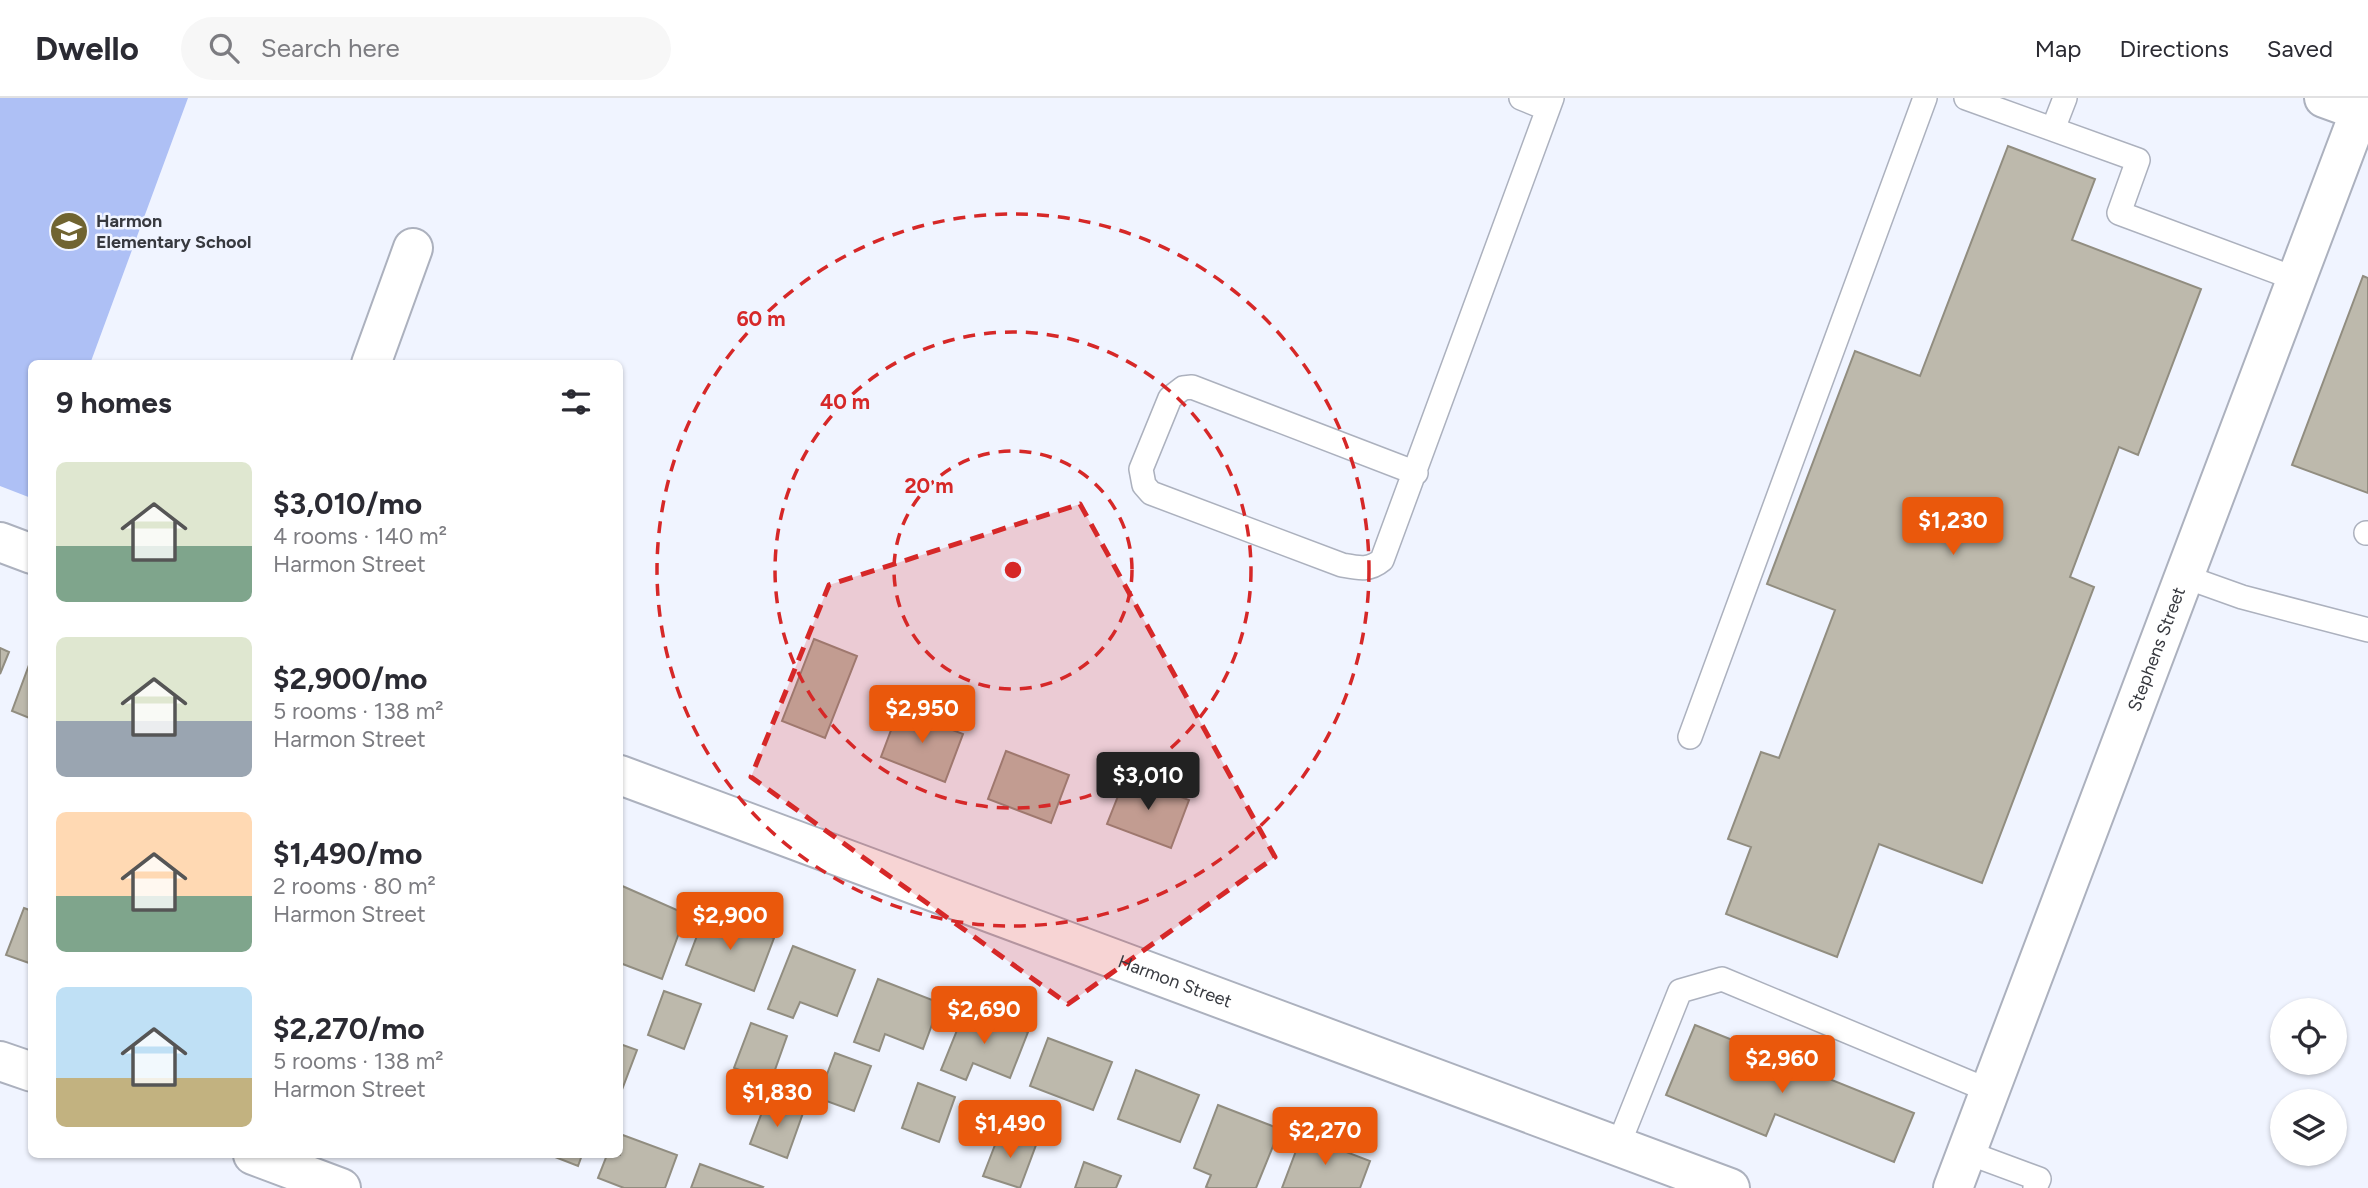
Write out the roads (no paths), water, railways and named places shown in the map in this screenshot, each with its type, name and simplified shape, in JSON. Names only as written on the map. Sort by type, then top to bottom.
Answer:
[{"type":"street","points":[[2324,98],[2365,108]]},
{"type":"street","name":"Stephens Street","points":[[1953,1188],[2365,108]]},
{"type":"street","points":[[372,360],[413,248]]},
{"type":"street","points":[[0,542],[28,552]]},
{"type":"street","name":"Harmon Street","points":[[623,776],[1618,1146],[1678,1179],[1730,1188]]},
{"type":"street","points":[[0,1060],[28,1070]]},
{"type":"street","points":[[261,1158],[341,1188]]},
{"type":"lane","points":[[1416,473],[1192,387],[1183,388],[1170,398],[1142,469],[1143,485],[1151,493],[1361,569],[1374,566],[1382,560],[1416,473],[1550,103],[1521,98]]},
{"type":"lane","points":[[1690,737],[1925,98]]},
{"type":"lane","points":[[1966,98],[2138,160],[2119,213],[2299,280]]},
{"type":"lane","points":[[2053,129],[2065,98]]},
{"type":"lane","points":[[2186,577],[2242,597],[2368,630]]},
{"type":"lane","points":[[1618,1146],[1680,991],[1722,979],[1990,1091]]},
{"type":"lane","points":[[1966,1152],[2039,1179],[2035,1188]]},
{"type":"place","name":"Harmon Elementary School","points":[[69,231]]}]
